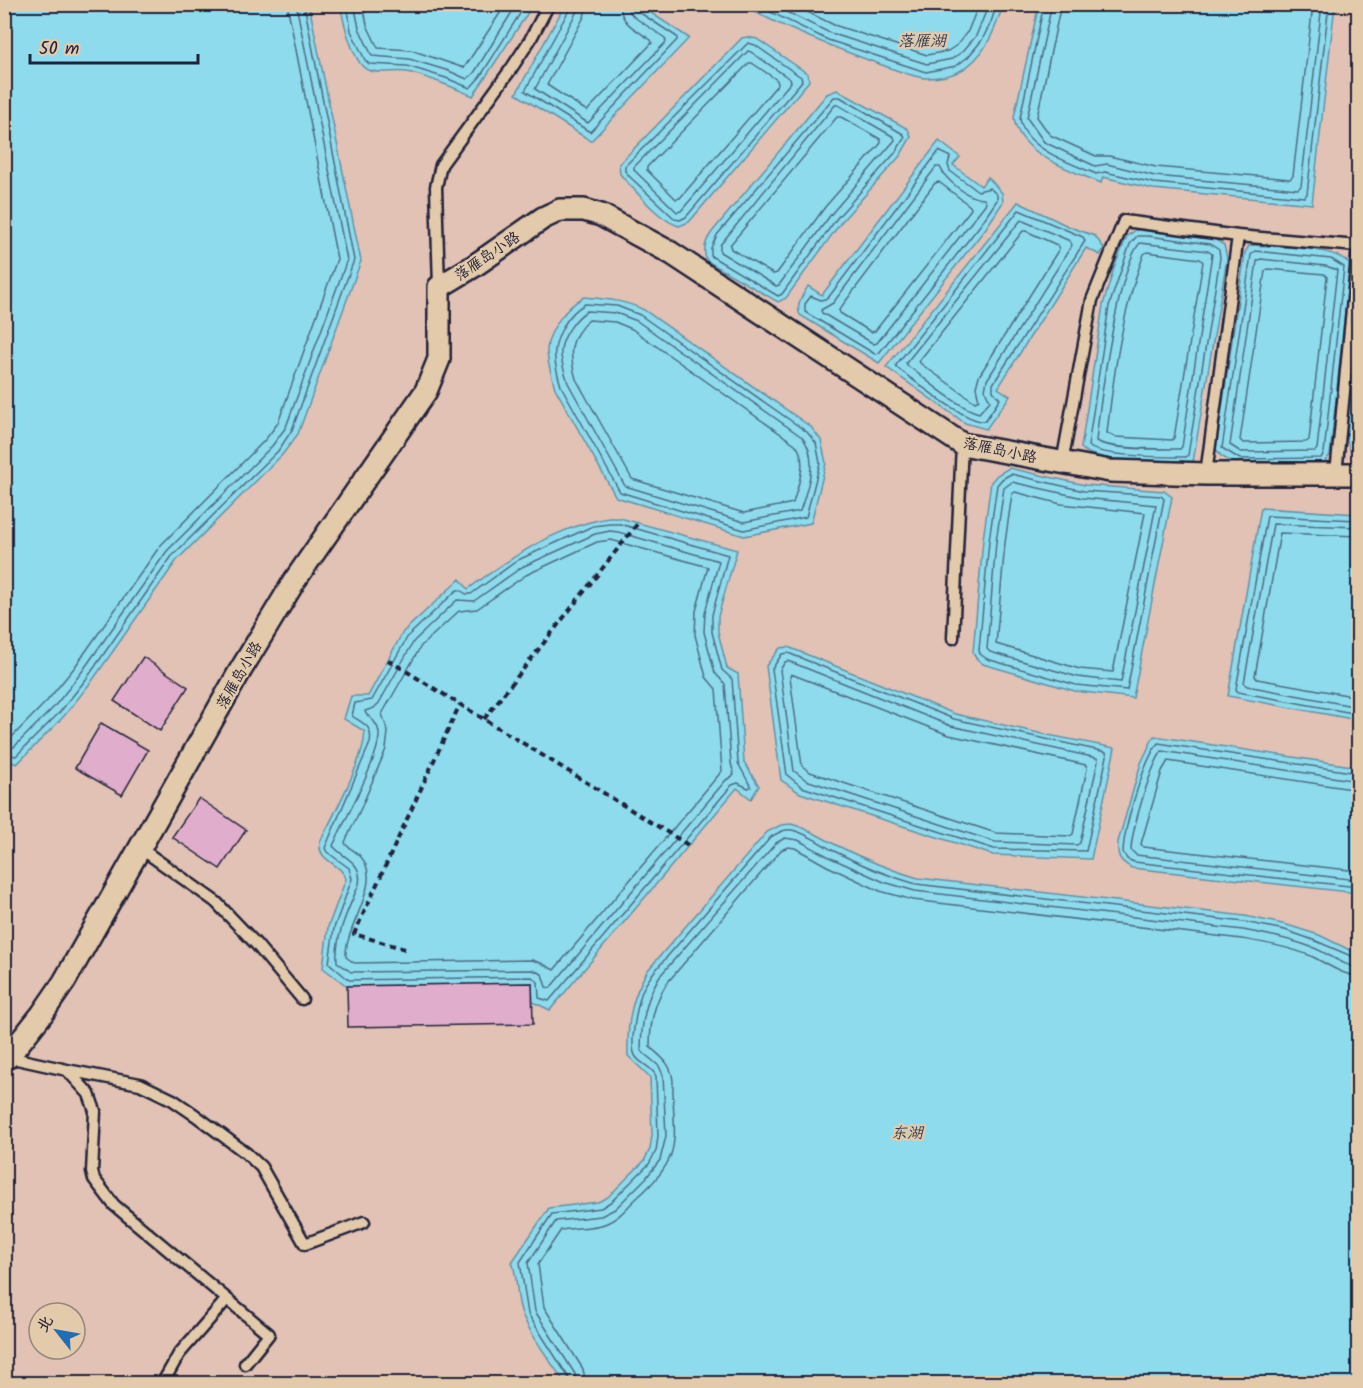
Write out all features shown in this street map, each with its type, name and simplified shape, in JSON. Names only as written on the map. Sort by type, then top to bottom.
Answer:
[{"type":"street","name":"落雁岛小路","points":[[6,1057],[42,1014],[64,982],[295,580],[426,391],[439,359],[439,287],[474,266],[543,218],[560,210],[584,210],[601,215],[625,227],[671,254],[962,444],[1110,471],[1206,474],[1359,474]]},
{"type":"lane","points":[[439,287],[436,188],[441,165],[511,69],[549,4]]},
{"type":"lane","points":[[1062,463],[1092,300],[1124,221],[1238,236],[1359,246],[1336,474]]},
{"type":"lane","points":[[1206,474],[1238,236]]},
{"type":"lane","points":[[953,638],[962,444]]},
{"type":"lane","points":[[140,848],[216,902],[256,944],[302,999]]},
{"type":"lane","points":[[6,1057],[140,1084],[173,1100],[246,1153],[261,1167],[305,1245],[364,1222]]},
{"type":"lane","points":[[67,1070],[93,1102],[95,1111],[92,1172],[106,1196],[136,1225],[269,1334],[245,1364]]},
{"type":"lane","points":[[162,1383],[179,1354],[227,1299]]},
{"type":"path","points":[[484,719],[638,523]]},
{"type":"path","points":[[388,660],[688,845]]},
{"type":"path","points":[[405,949],[354,934],[459,704]]},
{"type":"water","points":[[5,4],[309,5],[361,261],[298,434],[282,455],[177,560],[92,681],[64,716],[17,764],[4,759]]},
{"type":"water","points":[[341,4],[533,5],[473,96],[416,74],[375,72],[366,69],[361,65],[353,49]]},
{"type":"water","points":[[1039,4],[1335,5],[1312,204],[1153,189],[1103,177],[1101,183],[1062,167],[1035,151],[1017,130],[1014,117]]},
{"type":"water","points":[[565,5],[639,5],[689,38],[591,141],[516,94]]},
{"type":"water","name":"落雁湖","points":[[742,5],[1003,5],[992,34],[975,60],[954,73],[926,78],[904,73],[828,45],[776,23]]},
{"type":"water","points":[[742,38],[757,39],[808,74],[809,81],[689,222],[679,226],[657,213],[643,199],[620,174],[619,164]]},
{"type":"water","points":[[837,90],[908,129],[911,137],[900,156],[842,221],[786,298],[778,302],[707,261],[705,246],[712,232],[827,94]]},
{"type":"water","points":[[939,141],[960,157],[953,165],[981,186],[988,177],[1002,193],[1003,202],[986,228],[879,363],[800,315],[799,304],[808,286],[822,295]]},
{"type":"water","points":[[1018,202],[1070,227],[1095,236],[1104,248],[1100,255],[1086,248],[998,388],[1010,396],[986,429],[965,423],[886,367]]},
{"type":"water","points":[[1148,229],[1213,238],[1224,245],[1227,258],[1193,462],[1189,464],[1116,460],[1089,453],[1081,448],[1103,305],[1114,268],[1127,236],[1136,230]]},
{"type":"water","points":[[1249,246],[1320,251],[1344,259],[1350,265],[1330,455],[1323,464],[1235,464],[1221,456],[1216,449],[1245,253]]},
{"type":"water","points":[[584,297],[622,302],[644,310],[811,427],[821,440],[826,463],[811,523],[744,536],[616,497],[555,388],[548,360],[548,342],[555,327],[565,312]]},
{"type":"water","points":[[1358,301],[1358,463],[1354,461],[1345,435]]},
{"type":"water","points":[[1009,468],[1085,485],[1164,491],[1172,497],[1133,698],[1075,691],[983,664],[976,658],[973,652],[983,540],[991,482],[997,475]]},
{"type":"water","points":[[1261,508],[1358,514],[1358,720],[1228,696]]},
{"type":"water","points":[[609,518],[620,518],[737,550],[718,616],[718,632],[727,668],[738,674],[744,762],[759,786],[751,799],[737,788],[550,1010],[533,1002],[532,983],[347,986],[323,968],[328,927],[346,879],[343,873],[322,854],[320,842],[348,786],[364,740],[364,731],[344,719],[351,696],[368,696],[403,632],[460,579],[468,589],[535,545],[571,528]]},
{"type":"water","points":[[788,647],[955,714],[1115,748],[1091,859],[993,855],[800,793],[781,780],[766,666],[780,648]]},
{"type":"water","points":[[1154,736],[1358,767],[1358,893],[1132,868],[1124,863],[1119,855],[1118,842],[1141,763]]},
{"type":"water","name":"东湖","points":[[791,824],[867,860],[918,878],[1245,916],[1319,935],[1358,954],[1358,1383],[565,1383],[523,1316],[512,1262],[549,1208],[598,1202],[608,1197],[644,1161],[650,1149],[652,1135],[650,1077],[628,1056],[629,1022],[642,980],[648,970],[767,832],[781,825]]},
{"type":"building","points":[[143,657],[188,687],[160,731],[114,701]]},
{"type":"building","points":[[101,723],[148,750],[122,795],[75,768]]},
{"type":"building","points":[[199,798],[246,830],[220,869],[172,837]]},
{"type":"building","points":[[532,983],[533,1024],[348,1027],[347,986]]}]
